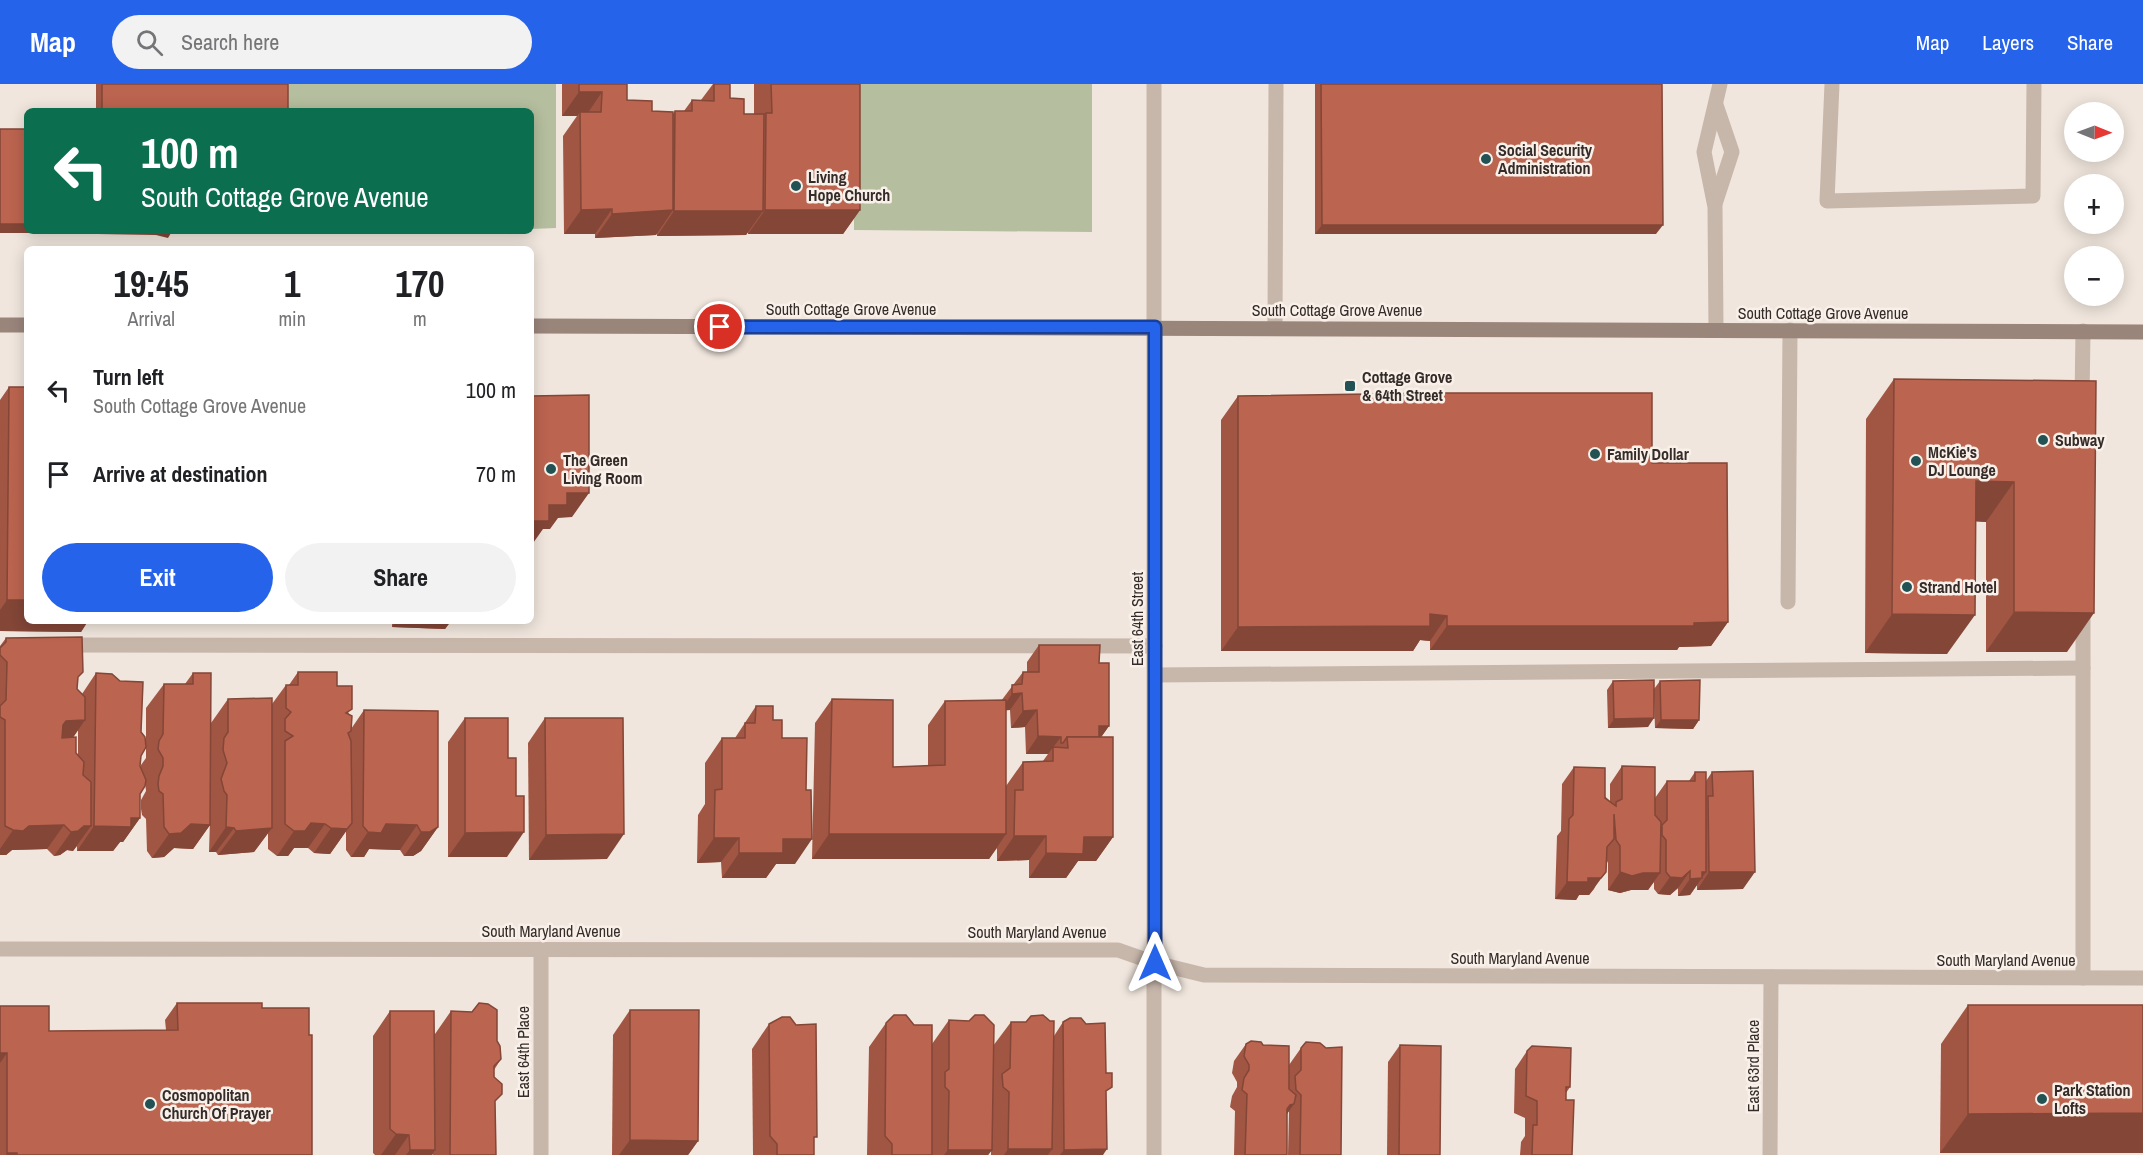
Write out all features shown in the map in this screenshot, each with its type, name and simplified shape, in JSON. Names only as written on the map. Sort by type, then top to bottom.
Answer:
[{"type":"main road","points":[[0,325],[24,325]]},
{"type":"main road","name":"South Cottage Grove Avenue","points":[[534,326],[2143,332]]},
{"type":"street","name":"East 64th Street","points":[[1154,84],[1154,1155]]},
{"type":"street","points":[[1275,328],[1276,84]]},
{"type":"street","points":[[1716,330],[1714,207],[1704,152],[1720,84]]},
{"type":"street","points":[[1832,84],[1827,201],[2033,196],[2034,84]]},
{"type":"street","points":[[1714,207],[1732,152],[1716,104]]},
{"type":"street","points":[[1788,602],[1790,330]]},
{"type":"street","points":[[2082,412],[2083,332]]},
{"type":"street","points":[[2083,598],[2084,978]]},
{"type":"street","points":[[48,645],[1155,646]]},
{"type":"street","points":[[1155,675],[2083,668]]},
{"type":"street","name":"South Maryland Avenue","points":[[0,949],[1118,950],[1155,963],[1204,975],[2143,978]]},
{"type":"street","name":"East 64th Place","points":[[541,949],[541,1155]]},
{"type":"street","name":"East 63rd Place","points":[[1770,1155],[1771,977]]},
{"type":"green space","points":[[287,84],[556,84],[556,228],[534,229],[534,108],[286,108]]},
{"type":"green space","points":[[854,84],[1092,84],[1092,232],[854,230]]},
{"type":"building","points":[[102,84],[288,84],[288,108],[102,108]]},
{"type":"building","points":[[579,84],[627,84],[627,100],[652,101],[652,111],[673,112],[673,210],[612,214],[612,209],[581,210],[580,112],[601,112],[602,92],[579,92]]},
{"type":"building","points":[[714,84],[730,84],[730,98],[744,99],[744,114],[764,114],[763,211],[674,211],[675,111],[692,111],[692,100],[714,101]]},
{"type":"building","name":"Living Hope Church","points":[[771,84],[860,84],[860,210],[765,210],[766,113],[772,113]]},
{"type":"building","name":"Social Security Administration","points":[[1321,84],[1662,84],[1663,225],[1322,225]]},
{"type":"building","points":[[0,129],[24,129],[24,224],[0,224]]},
{"type":"building","name":"Strand Hotel","points":[[1894,379],[2096,381],[2094,613],[2014,612],[2014,482],[1976,481],[1975,615],[1892,614]]},
{"type":"building","points":[[9,387],[24,387],[24,600],[7,600]]},
{"type":"building","points":[[1652,393],[1652,463],[1727,463],[1728,622],[1694,623],[1694,626],[1447,626],[1447,616],[1430,614],[1430,626],[1238,627],[1238,396]]},
{"type":"building","points":[[589,395],[589,493],[567,493],[567,505],[549,505],[549,521],[534,521],[534,396]]},
{"type":"building","points":[[82,637],[83,672],[78,677],[77,689],[85,697],[85,720],[66,721],[63,725],[62,738],[76,737],[76,753],[84,762],[83,775],[91,782],[91,826],[84,826],[78,831],[71,832],[64,825],[29,826],[23,831],[13,830],[5,826],[5,720],[0,717],[0,706],[6,700],[7,662],[0,655],[0,648],[6,642],[6,638]]},
{"type":"building","points":[[1039,645],[1100,645],[1099,663],[1109,663],[1109,726],[1099,726],[1099,737],[1067,737],[1061,743],[1061,737],[1038,736],[1037,710],[1023,711],[1022,693],[1012,694],[1012,685],[1022,684],[1023,672],[1039,672]]},
{"type":"building","points":[[298,672],[337,672],[337,686],[352,686],[352,709],[346,713],[352,716],[351,731],[348,733],[351,741],[352,823],[347,829],[311,823],[305,831],[294,831],[285,824],[285,741],[293,736],[285,731],[285,719],[291,712],[286,708],[286,685],[298,685]]},
{"type":"building","points":[[96,673],[112,674],[120,681],[143,682],[141,732],[145,737],[146,747],[141,756],[140,766],[146,780],[140,794],[140,818],[131,818],[131,827],[94,826]]},
{"type":"building","points":[[193,673],[211,673],[210,825],[191,824],[181,833],[169,834],[164,827],[163,794],[159,791],[158,784],[163,766],[163,758],[158,749],[163,734],[164,684],[193,684]]},
{"type":"building","points":[[1654,680],[1654,718],[1614,719],[1613,681]]},
{"type":"building","points":[[1700,680],[1699,720],[1661,720],[1660,681]]},
{"type":"building","points":[[272,698],[272,828],[236,831],[234,828],[226,827],[227,795],[221,779],[227,763],[223,750],[224,738],[228,732],[228,699]]},
{"type":"building","points":[[832,699],[893,700],[893,767],[945,765],[945,701],[1006,700],[1006,834],[829,834]]},
{"type":"building","points":[[756,706],[773,706],[773,720],[782,720],[782,738],[807,738],[806,790],[811,790],[812,839],[783,839],[783,853],[739,853],[739,838],[714,838],[715,790],[722,789],[722,738],[745,738],[745,723],[755,723]]},
{"type":"building","points":[[364,710],[438,711],[438,827],[430,832],[421,832],[417,825],[386,824],[381,833],[368,832],[363,826]]},
{"type":"building","points":[[465,718],[508,718],[508,758],[516,758],[516,796],[524,796],[524,832],[465,833]]},
{"type":"building","points":[[545,718],[623,718],[624,834],[546,835]]},
{"type":"building","points":[[1067,737],[1113,737],[1113,837],[1084,837],[1083,854],[1046,853],[1046,836],[1014,836],[1015,790],[1023,790],[1023,762],[1053,761],[1053,747],[1068,748]]},
{"type":"building","points":[[1622,766],[1655,767],[1655,815],[1661,822],[1660,873],[1643,873],[1632,876],[1620,872],[1620,846],[1616,840],[1614,814],[1614,839],[1607,847],[1606,872],[1601,878],[1588,878],[1588,882],[1567,882],[1569,819],[1573,815],[1574,767],[1605,768],[1605,798],[1616,806],[1616,802],[1622,799]]},
{"type":"building","points":[[1753,771],[1755,872],[1709,872],[1708,796],[1713,796],[1712,772]]},
{"type":"building","points":[[1695,772],[1706,772],[1706,872],[1702,872],[1702,878],[1690,879],[1690,871],[1682,878],[1670,877],[1666,872],[1666,840],[1662,835],[1662,825],[1667,820],[1667,781],[1695,781]]},
{"type":"building","name":"Cosmopolitan Church Of Prayer","points":[[177,1003],[262,1003],[262,1008],[309,1008],[309,1035],[312,1035],[312,1155],[17,1155],[17,1153],[7,1153],[7,1053],[0,1053],[0,1006],[49,1006],[49,1031],[178,1030]]},
{"type":"building","points":[[479,1003],[488,1004],[497,1010],[497,1041],[500,1046],[501,1059],[494,1066],[494,1077],[502,1084],[502,1094],[495,1101],[496,1155],[450,1155],[451,1011],[472,1012]]},
{"type":"building","points":[[1968,1005],[2143,1005],[2143,1113],[1968,1114]]},
{"type":"building","points":[[630,1010],[699,1010],[698,1141],[630,1140]]},
{"type":"building","points":[[390,1011],[434,1011],[435,1150],[410,1150],[409,1135],[396,1134],[390,1129]]},
{"type":"building","points":[[894,1015],[906,1015],[914,1025],[932,1025],[932,1155],[892,1155],[892,1144],[885,1136],[886,1023]]},
{"type":"building","points":[[975,1015],[984,1015],[994,1025],[992,1150],[948,1150],[949,1091],[945,1087],[945,1072],[949,1069],[949,1020],[969,1021]]},
{"type":"building","points":[[1043,1015],[1050,1021],[1054,1021],[1052,1149],[1008,1149],[1009,1092],[1003,1087],[1002,1074],[1010,1068],[1011,1022],[1026,1022],[1031,1016]]},
{"type":"building","points":[[782,1017],[790,1017],[796,1025],[816,1024],[817,1137],[814,1137],[814,1155],[777,1155],[777,1144],[770,1136],[769,1024]]},
{"type":"building","points":[[1070,1018],[1081,1018],[1086,1024],[1105,1023],[1106,1073],[1112,1073],[1112,1087],[1106,1091],[1107,1149],[1064,1150],[1063,1022]]},
{"type":"building","points":[[1251,1041],[1261,1042],[1263,1045],[1289,1046],[1289,1089],[1296,1095],[1294,1104],[1287,1109],[1287,1155],[1245,1155],[1247,1094],[1242,1090],[1244,1078],[1249,1070],[1244,1056],[1246,1044]]},
{"type":"building","points":[[1306,1042],[1320,1043],[1326,1048],[1342,1047],[1341,1155],[1300,1155],[1301,1095],[1296,1090],[1295,1076],[1301,1070],[1301,1048]]},
{"type":"building","points":[[1400,1045],[1441,1046],[1440,1155],[1399,1155]]},
{"type":"building","points":[[1532,1046],[1571,1048],[1570,1087],[1566,1087],[1566,1100],[1574,1100],[1572,1155],[1532,1155],[1533,1125],[1537,1125],[1537,1101],[1526,1096],[1527,1051]]},
{"type":"place","name":"Social Security Administration","points":[[1486,159]]},
{"type":"place","name":"Living Hope Church","points":[[796,186]]},
{"type":"place","name":"Cottage Grove & 64th Street","points":[[1350,386]]},
{"type":"place","name":"Subway","points":[[2043,440]]},
{"type":"place","name":"Family Dollar","points":[[1595,454]]},
{"type":"place","name":"McKie's DJ Lounge","points":[[1916,461]]},
{"type":"place","name":"The Green Living Room","points":[[551,469]]},
{"type":"place","name":"Strand Hotel","points":[[1907,587]]},
{"type":"place","name":"Park Station Lofts","points":[[2042,1099]]},
{"type":"place","name":"Cosmopolitan Church Of Prayer","points":[[150,1104]]},
{"type":"route","points":[[720,327],[1155,327],[1155,963]]}]
